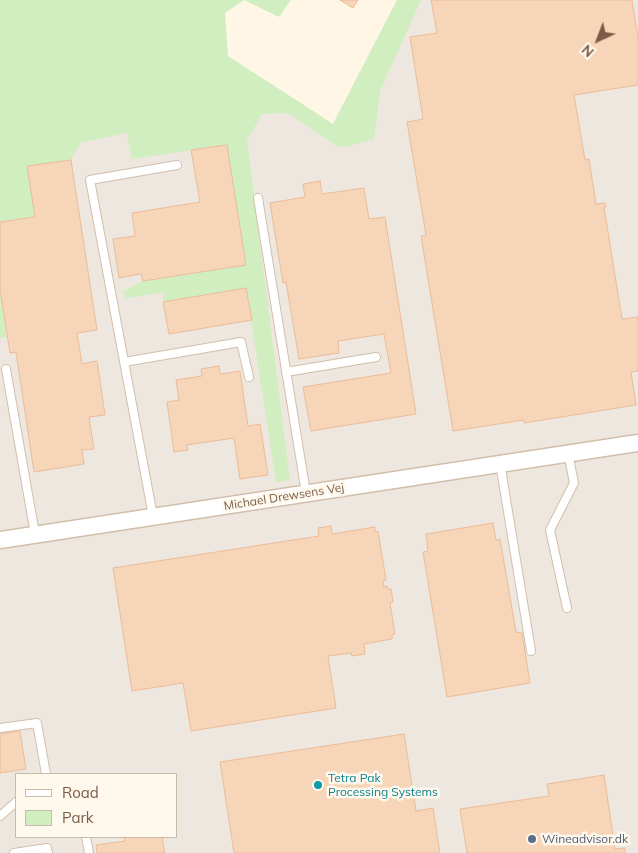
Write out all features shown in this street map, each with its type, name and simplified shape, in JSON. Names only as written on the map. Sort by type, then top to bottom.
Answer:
[{"type":"street","name":"Michael Drewsens Vej","points":[[0,540],[638,442]]},
{"type":"lane","points":[[153,516],[90,180],[177,165]]},
{"type":"lane","points":[[258,198],[306,493]]},
{"type":"lane","points":[[124,362],[241,342],[249,377]]},
{"type":"lane","points":[[286,372],[376,357]]},
{"type":"lane","points":[[6,369],[36,534]]},
{"type":"lane","points":[[567,608],[550,530],[574,483],[568,453]]},
{"type":"lane","points":[[500,464],[531,651]]},
{"type":"lane","points":[[0,728],[37,723],[46,773]]},
{"type":"lane","points":[[0,816],[15,803]]},
{"type":"lane","points":[[86,838],[89,853]]},
{"type":"lane","points":[[14,853],[47,848],[48,853]]},
{"type":"shaded area","points":[[397,0],[638,0],[638,853],[0,853],[0,73],[228,56],[333,124]]},
{"type":"green space","points":[[0,0],[244,0],[225,13],[228,56],[333,124],[397,0],[421,0],[380,91],[374,139],[340,148],[288,113],[262,114],[247,140],[290,480],[276,482],[246,288],[163,302],[163,293],[125,298],[123,291],[143,281],[246,265],[227,145],[132,159],[127,133],[80,143],[71,160],[27,167],[35,217],[0,222]]},
{"type":"green space","points":[[244,0],[291,0],[279,17]]},
{"type":"green space","points":[[0,290],[7,337],[0,338]]},
{"type":"building","points":[[340,0],[358,0],[353,8]]},
{"type":"building","points":[[431,0],[632,0],[638,37],[638,85],[574,95],[585,160],[589,159],[596,204],[605,203],[606,207],[604,207],[622,319],[638,317],[638,371],[631,372],[636,405],[524,423],[524,420],[453,431],[421,236],[426,235],[407,122],[423,119],[410,37],[437,33]]},
{"type":"building","points":[[227,145],[246,265],[143,281],[141,274],[119,278],[113,239],[135,236],[132,213],[200,202],[191,150]]},
{"type":"building","points":[[71,160],[97,330],[77,333],[82,364],[97,361],[105,415],[89,417],[94,449],[82,450],[84,464],[34,472],[16,352],[10,353],[0,290],[0,222],[35,217],[27,166]]},
{"type":"building","points":[[320,181],[322,194],[364,188],[369,219],[385,217],[416,414],[311,431],[303,387],[391,373],[384,334],[338,341],[339,353],[299,359],[286,282],[283,283],[270,203],[305,197],[303,184]]},
{"type":"building","points":[[246,288],[252,320],[169,334],[163,302]]},
{"type":"building","points":[[219,366],[220,374],[240,371],[248,426],[260,424],[268,475],[240,479],[234,438],[187,445],[188,450],[174,452],[167,402],[179,400],[176,380],[202,376],[201,369]]},
{"type":"building","points":[[493,523],[496,540],[500,539],[516,632],[522,633],[530,683],[447,697],[423,552],[428,551],[426,534]]},
{"type":"building","points":[[331,526],[332,534],[375,527],[375,532],[378,531],[386,580],[383,581],[384,587],[387,586],[388,589],[391,589],[393,602],[390,603],[395,634],[392,635],[392,639],[364,644],[365,654],[352,656],[351,653],[328,656],[336,708],[191,731],[183,683],[132,691],[113,568],[319,536],[318,528]]},
{"type":"building","points":[[20,731],[26,769],[0,773],[0,734]]},
{"type":"building","name":"Tetra Pak Processing Systems","points":[[404,734],[416,811],[433,808],[440,853],[234,853],[220,762]]},
{"type":"building","points":[[604,775],[615,849],[625,848],[625,853],[467,853],[460,809],[549,796],[547,784]]},
{"type":"building","points":[[124,838],[162,838],[165,853],[97,853],[96,845],[125,841]]},
{"type":"place","name":"Tetra Pak Processing Systems","points":[[318,785]]},
{"type":"place","name":"Wineadvisor.dk","points":[[532,839]]}]
